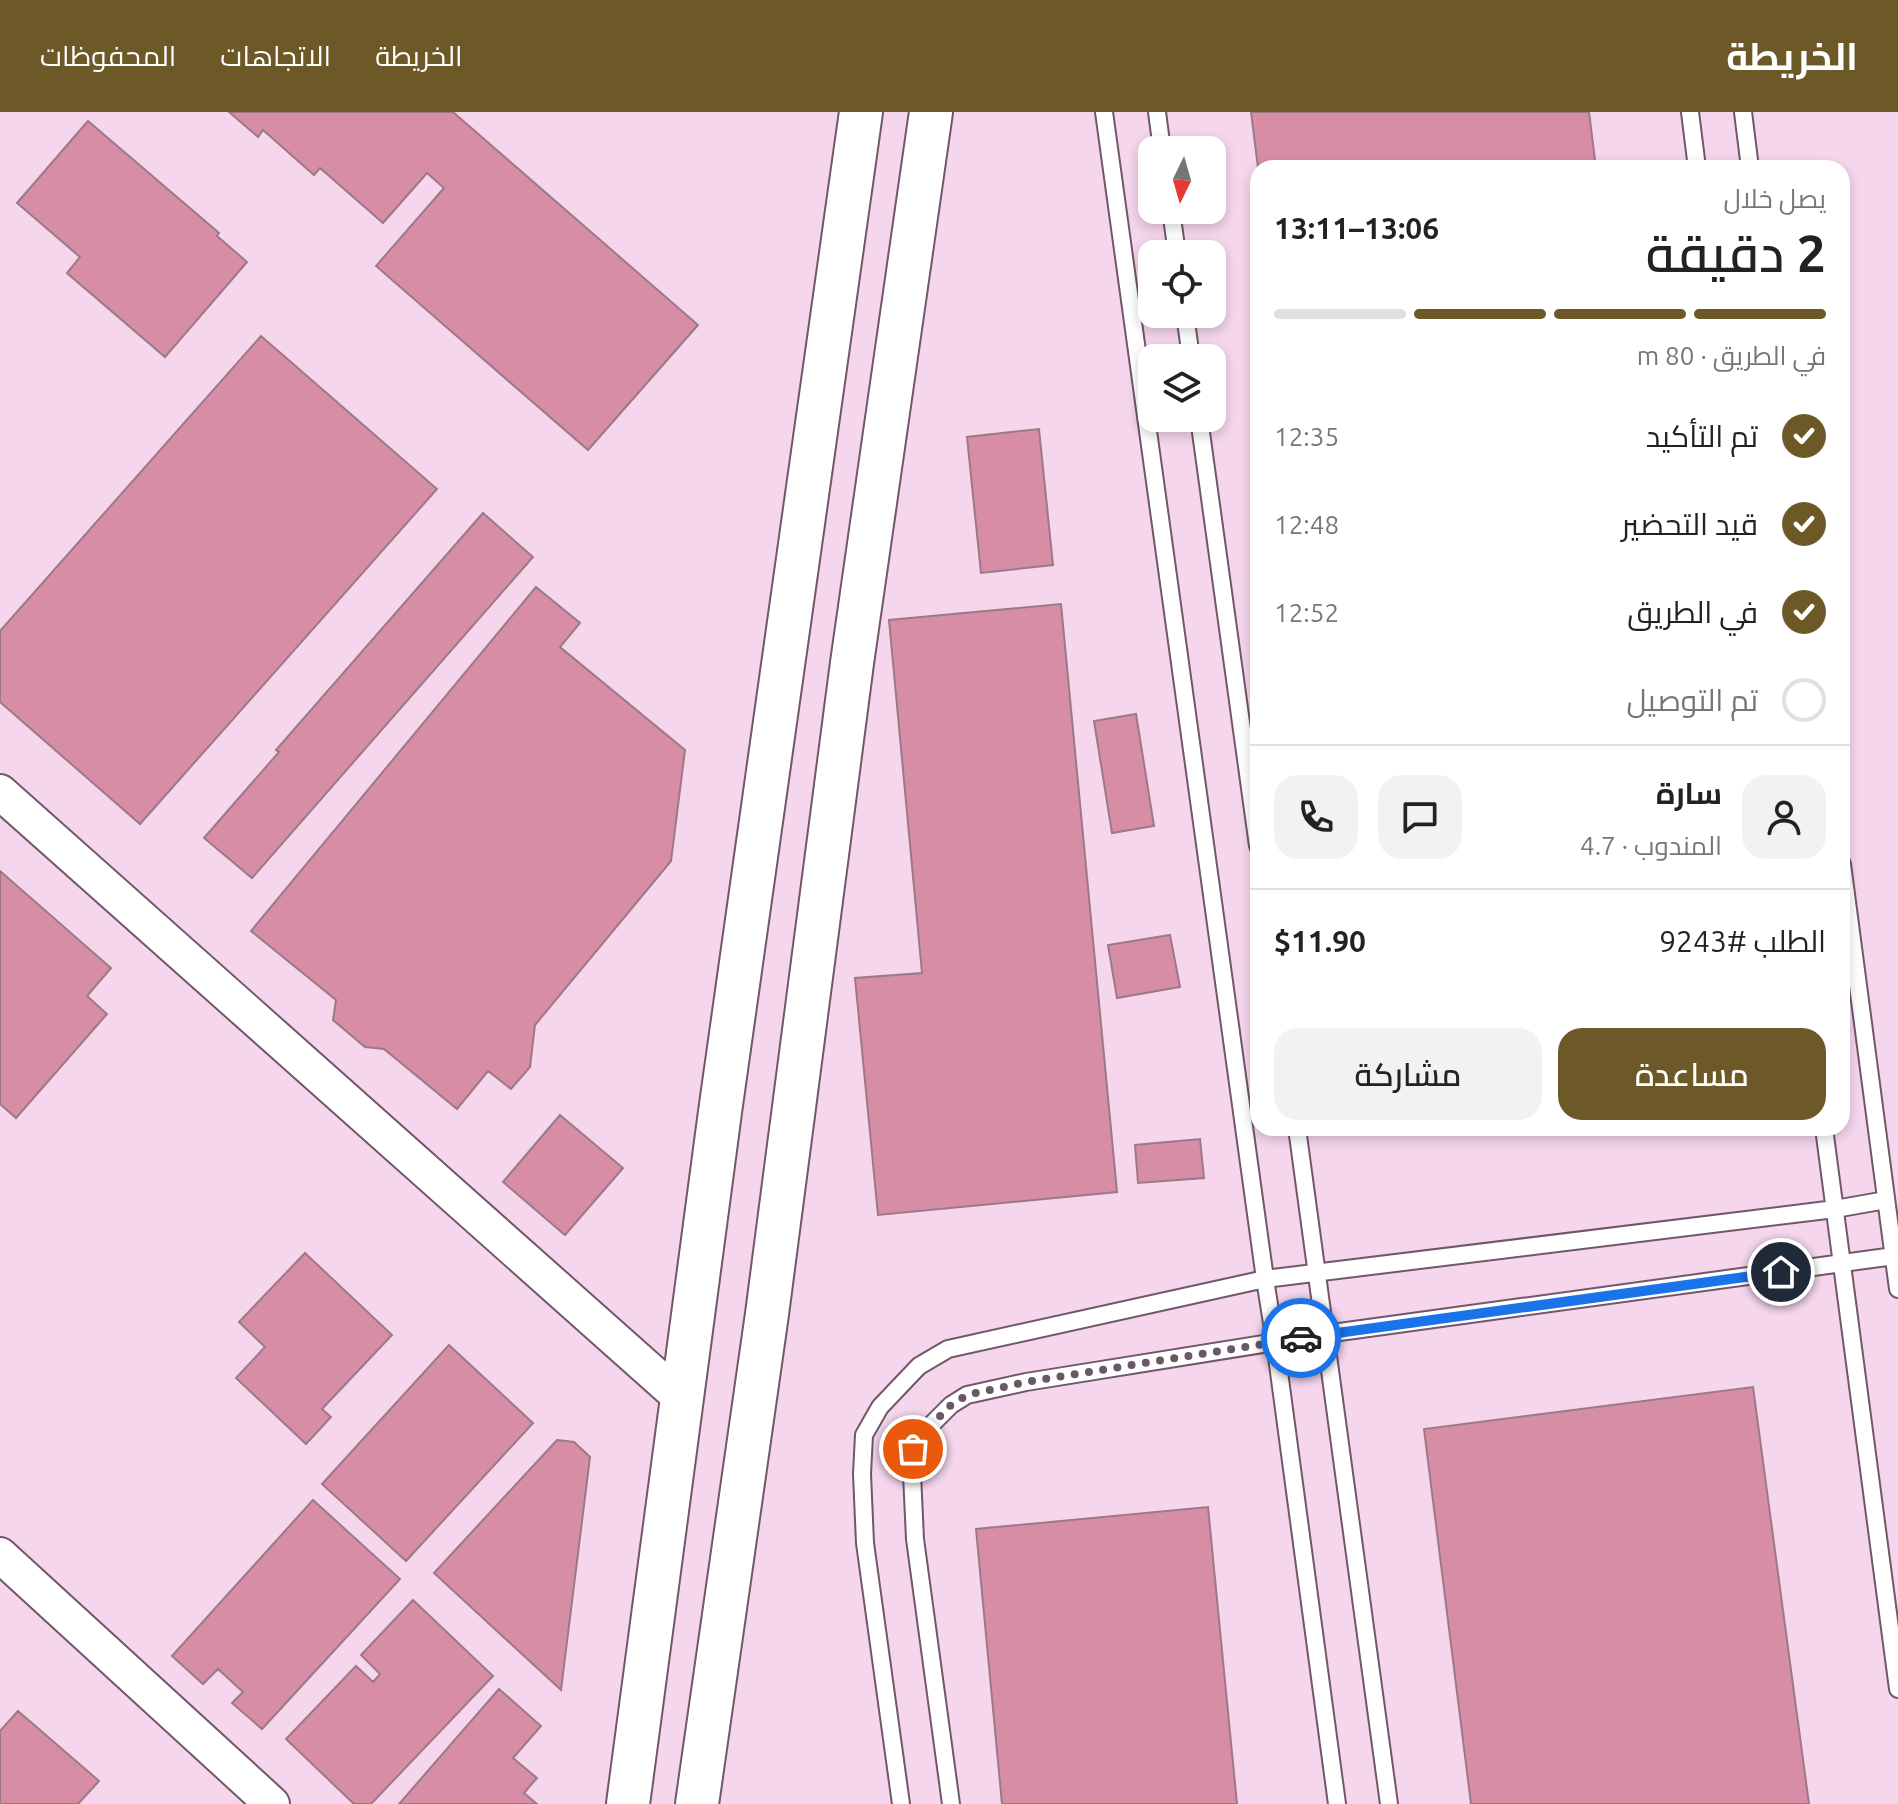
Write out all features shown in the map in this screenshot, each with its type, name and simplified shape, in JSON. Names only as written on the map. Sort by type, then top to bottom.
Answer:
[{"type":"street","points":[[628,1804],[720,1112],[861,112]]},
{"type":"street","points":[[697,1804],[767,1314],[852,663],[931,112]]},
{"type":"street","points":[[0,792],[682,1399]]},
{"type":"street","points":[[0,1555],[272,1804]]},
{"type":"lane","points":[[1104,112],[1337,1804]]},
{"type":"lane","points":[[1157,112],[1160,136]]},
{"type":"lane","points":[[1690,112],[1696,160]]},
{"type":"lane","points":[[1743,112],[1749,160]]},
{"type":"lane","points":[[1201,432],[1250,788]]},
{"type":"lane","points":[[1850,925],[1898,1289]]},
{"type":"lane","points":[[1298,1136],[1389,1804]]},
{"type":"lane","points":[[1825,1136],[1898,1689]]},
{"type":"lane","points":[[901,1804],[865,1543],[862,1474],[864,1435],[880,1407],[919,1366],[948,1349],[1265,1279],[1835,1209],[1886,1200]]},
{"type":"lane","points":[[951,1804],[915,1539],[912,1474],[913,1449],[920,1436],[951,1405],[967,1395],[1026,1382],[1325,1334],[1894,1256]]},
{"type":"building","points":[[229,112],[453,112],[698,325],[588,450],[376,266],[444,188],[427,173],[383,223],[320,168],[314,175],[263,130],[258,137]]},
{"type":"building","points":[[1251,112],[1589,112],[1595,160],[1257,160]]},
{"type":"building","points":[[88,121],[219,233],[217,236],[247,262],[165,357],[67,273],[80,257],[17,203]]},
{"type":"building","points":[[261,336],[437,489],[140,824],[0,702],[0,631]]},
{"type":"building","points":[[1039,429],[1053,565],[981,573],[967,437]]},
{"type":"building","points":[[483,513],[533,557],[252,878],[204,838],[279,752],[276,750]]},
{"type":"building","points":[[536,587],[580,623],[560,647],[685,750],[671,861],[535,1025],[530,1067],[511,1089],[488,1071],[457,1109],[384,1049],[365,1047],[333,1020],[336,1000],[251,931]]},
{"type":"building","points":[[1061,604],[1117,1192],[878,1215],[855,978],[922,973],[889,620]]},
{"type":"building","points":[[1136,714],[1154,826],[1112,833],[1094,721]]},
{"type":"building","points":[[0,871],[111,968],[87,996],[107,1014],[16,1118],[0,1104]]},
{"type":"building","points":[[1170,935],[1180,987],[1117,998],[1108,945]]},
{"type":"building","points":[[560,1115],[623,1168],[565,1235],[503,1182]]},
{"type":"building","points":[[1200,1139],[1204,1178],[1138,1183],[1135,1145]]},
{"type":"building","points":[[305,1253],[392,1335],[322,1409],[331,1417],[306,1444],[236,1378],[265,1347],[239,1322]]},
{"type":"building","points":[[449,1345],[533,1423],[406,1561],[322,1484]]},
{"type":"building","points":[[1753,1387],[1809,1804],[1471,1804],[1424,1429]]},
{"type":"building","points":[[557,1440],[574,1442],[590,1457],[561,1690],[434,1573]]},
{"type":"building","points":[[313,1500],[400,1579],[262,1729],[232,1703],[243,1692],[218,1669],[203,1684],[172,1656]]},
{"type":"building","points":[[1208,1507],[1237,1804],[1002,1804],[976,1529]]},
{"type":"building","points":[[413,1600],[493,1676],[371,1804],[354,1804],[286,1739],[356,1666],[373,1682],[380,1674],[361,1655]]},
{"type":"building","points":[[499,1689],[541,1726],[513,1758],[537,1778],[524,1793],[537,1804],[399,1804]]},
{"type":"building","points":[[18,1711],[99,1781],[78,1804],[0,1804],[0,1731]]},
{"type":"way so far","points":[[913,1449],[920,1436],[951,1405],[967,1395],[1026,1382],[1301,1338]]},
{"type":"route","points":[[1301,1338],[1781,1272]]}]
